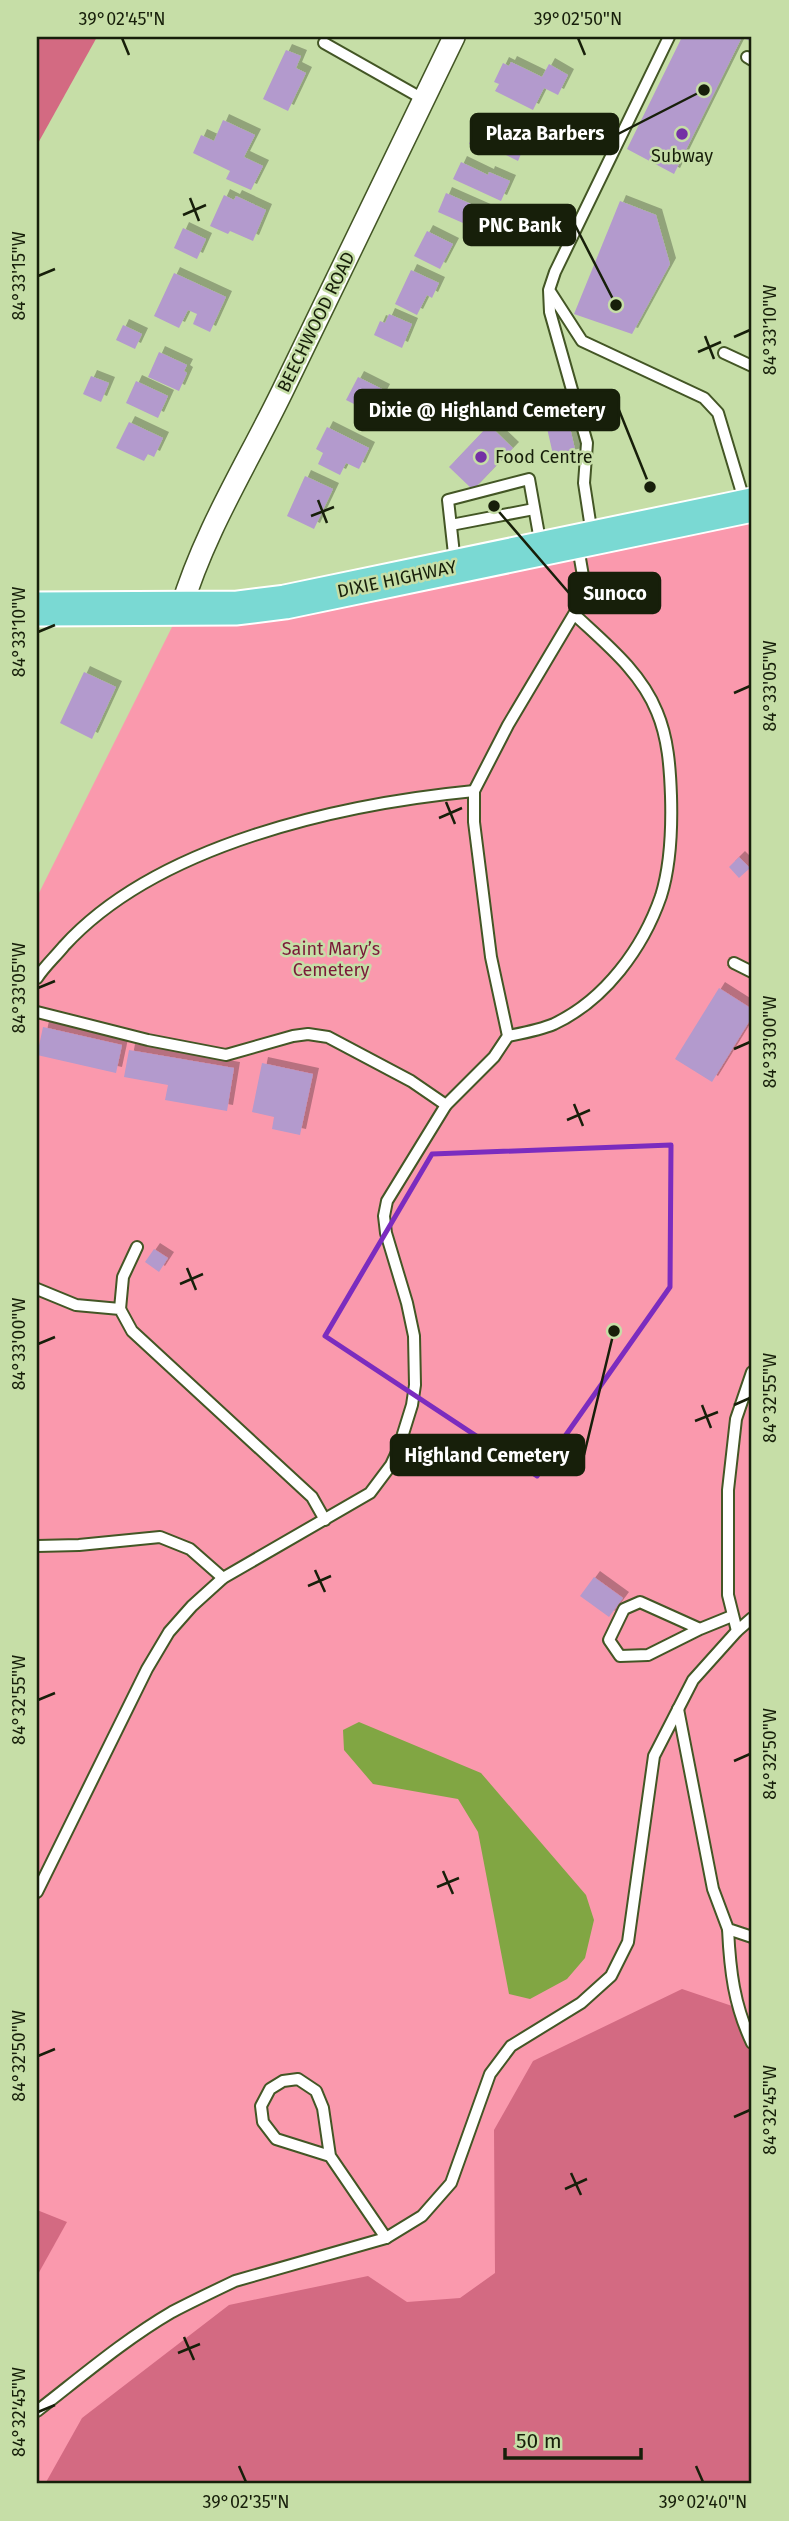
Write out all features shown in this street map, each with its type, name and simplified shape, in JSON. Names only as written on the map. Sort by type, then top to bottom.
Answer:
[{"type":"main road","name":"DIXIE HIGHWAY","points":[[37,609],[237,608],[349,590],[749,506]]},
{"type":"street","name":"BEECHWOOD ROAD","points":[[181,609],[191,575],[207,537],[282,393],[454,37]]},
{"type":"lane","points":[[37,1892],[163,1641],[192,1606],[223,1578],[370,1493],[391,1465],[398,1450],[412,1405],[415,1385],[414,1336],[386,1233],[384,1216],[387,1201],[446,1105],[494,1057],[508,1035],[491,957],[474,822],[474,791],[508,725],[580,604],[585,540],[587,443],[551,312],[550,290],[555,271],[669,37]]},
{"type":"lane","points":[[324,43],[424,99]]},
{"type":"lane","points":[[550,290],[582,341],[704,398],[718,413],[749,506]]},
{"type":"lane","points":[[724,354],[752,366]]},
{"type":"lane","points":[[455,566],[448,500],[529,479],[542,548]]},
{"type":"lane","points":[[451,525],[534,509]]},
{"type":"lane","points":[[508,1035],[531,1031],[566,1018],[598,994],[626,964],[660,897],[668,864],[672,811],[670,767],[658,713],[634,672],[575,615]]},
{"type":"lane","points":[[37,978],[79,930],[110,905],[146,881],[195,859],[276,828],[342,810],[419,796],[474,791]]},
{"type":"lane","points":[[734,963],[752,972]]},
{"type":"lane","points":[[37,1012],[135,1037],[226,1055],[293,1035],[328,1037],[411,1081],[446,1105]]},
{"type":"lane","points":[[137,1247],[123,1277],[120,1309],[132,1331],[312,1497],[325,1520]]},
{"type":"lane","points":[[37,1289],[76,1305],[120,1309]]},
{"type":"lane","points":[[737,1631],[728,1595],[732,1450],[736,1419],[752,1372]]},
{"type":"lane","points":[[37,1546],[160,1537],[190,1549],[223,1578]]},
{"type":"lane","points":[[700,1629],[640,1602],[624,1609],[609,1640],[620,1656],[648,1655],[732,1616]]},
{"type":"lane","points":[[37,2411],[116,2350],[171,2313],[235,2281],[375,2243],[422,2216],[451,2183],[490,2074],[511,2046],[581,2003],[611,1976],[628,1942],[654,1756],[693,1680],[752,1618]]},
{"type":"lane","points":[[678,1710],[713,1889],[729,1929],[730,1973],[738,2008],[752,2043]]},
{"type":"lane","points":[[729,1929],[752,1937]]},
{"type":"lane","points":[[330,2156],[276,2139],[264,2122],[261,2106],[270,2089],[283,2081],[298,2079],[316,2091],[323,2108],[330,2156],[386,2238]]},
{"type":"highlighted area","points":[[671,1145],[670,1287],[537,1476],[325,1336],[432,1154]]},
{"type":"green space","name":"Saint Mary’s Cemetery","points":[[752,505],[752,2290],[161,2484],[37,2484],[37,897],[181,609]]},
{"type":"shaded area","points":[[37,37],[97,37],[37,145]]},
{"type":"shaded area","points":[[359,1722],[481,1773],[586,1895],[594,1920],[585,1958],[567,1979],[530,1999],[509,1994],[478,1832],[458,1799],[373,1784],[344,1750],[343,1730]]},
{"type":"shaded area","points":[[682,1989],[738,2008],[752,2043],[752,2484],[45,2484],[82,2418],[229,2305],[368,2276],[407,2302],[460,2298],[495,2273],[494,2130],[533,2061]]},
{"type":"shaded area","points":[[37,2210],[67,2222],[37,2276]]},
{"type":"building","points":[[682,37],[742,37],[674,174],[627,149]]},
{"type":"building","points":[[286,50],[301,56],[296,68],[306,73],[288,111],[263,99]]},
{"type":"building","points":[[511,62],[542,77],[549,64],[568,75],[558,95],[544,88],[533,110],[495,91],[499,84],[494,82],[503,63],[509,66]]},
{"type":"building","points":[[223,120],[255,135],[244,157],[263,166],[251,190],[226,179],[230,171],[193,153],[201,135],[214,141]]},
{"type":"building","points":[[478,123],[503,134],[505,130],[527,140],[518,161],[496,150],[494,155],[469,144]]},
{"type":"building","points":[[461,162],[488,175],[489,172],[510,181],[501,201],[453,179]]},
{"type":"building","points":[[446,193],[496,215],[488,234],[438,212]]},
{"type":"building","points":[[224,195],[234,200],[236,196],[266,210],[253,241],[210,226]]},
{"type":"building","points":[[620,201],[656,215],[670,264],[632,334],[574,314]]},
{"type":"building","points":[[183,228],[206,239],[197,259],[174,248]]},
{"type":"building","points":[[427,231],[453,244],[440,269],[414,256]]},
{"type":"building","points":[[411,270],[439,283],[432,298],[427,295],[417,315],[395,304]]},
{"type":"building","points":[[174,273],[226,297],[210,332],[193,324],[197,314],[188,310],[179,328],[154,316]]},
{"type":"building","points":[[389,314],[412,324],[402,348],[374,335],[380,321],[385,323]]},
{"type":"building","points":[[123,325],[142,334],[135,349],[116,340]]},
{"type":"building","points":[[159,352],[187,365],[184,371],[187,373],[179,391],[148,377]]},
{"type":"building","points":[[91,376],[109,383],[101,402],[83,394]]},
{"type":"building","points":[[358,377],[384,390],[372,413],[346,400]]},
{"type":"building","points":[[136,381],[168,396],[158,418],[126,403]]},
{"type":"building","points":[[564,401],[576,454],[554,459],[542,406]]},
{"type":"building","points":[[129,422],[163,438],[154,457],[148,454],[144,461],[116,448]]},
{"type":"building","name":"Food Centre","points":[[489,425],[513,448],[473,490],[449,467]]},
{"type":"building","points":[[327,427],[369,448],[359,469],[346,463],[340,475],[318,464],[323,453],[316,449]]},
{"type":"building","points":[[305,476],[333,489],[314,529],[287,516]]},
{"type":"building","points":[[84,672],[116,687],[92,739],[60,723]]},
{"type":"building","points":[[739,857],[750,868],[739,878],[729,867]]},
{"type":"building","points":[[719,988],[752,1009],[752,1017],[712,1082],[675,1059]]},
{"type":"building","points":[[43,1027],[122,1045],[116,1073],[37,1055]]},
{"type":"building","points":[[129,1050],[234,1068],[227,1111],[165,1100],[168,1085],[124,1077]]},
{"type":"building","points":[[262,1063],[313,1074],[300,1135],[272,1129],[274,1117],[252,1112]]},
{"type":"building","points":[[154,1249],[168,1258],[159,1272],[145,1262]]},
{"type":"building","points":[[594,1577],[623,1598],[609,1617],[580,1596]]},
{"type":"place","name":"Plaza Barbers","points":[[704,90]]},
{"type":"place","name":"Subway","points":[[682,134]]},
{"type":"place","name":"PNC Bank","points":[[616,305]]},
{"type":"place","name":"Food Centre","points":[[481,457]]},
{"type":"place","name":"Dixie @ Highland Cemetery","points":[[650,487]]},
{"type":"place","name":"Sunoco","points":[[494,506]]},
{"type":"place","name":"Highland Cemetery","points":[[614,1331]]}]
